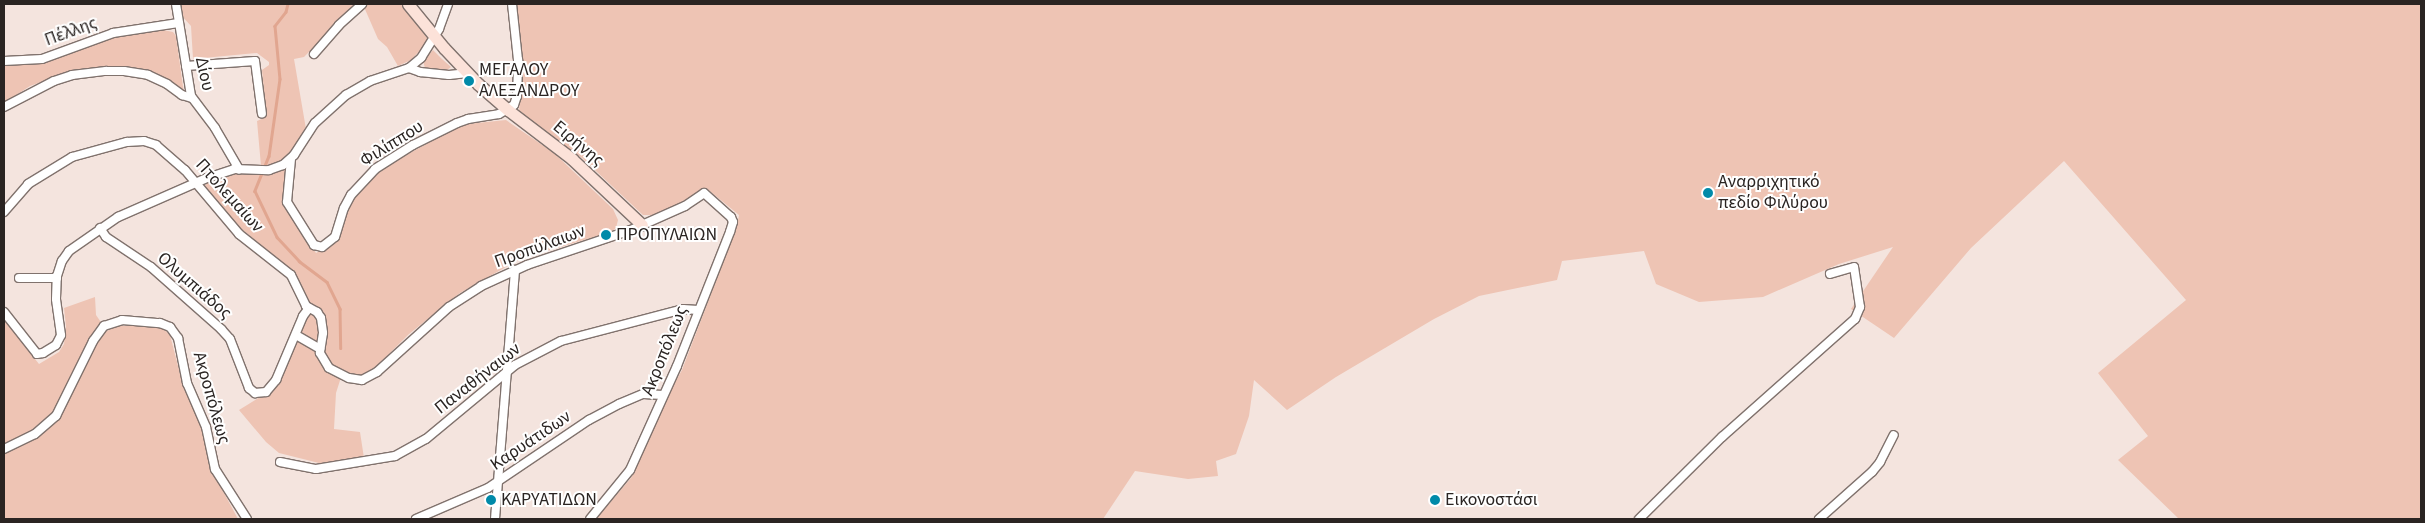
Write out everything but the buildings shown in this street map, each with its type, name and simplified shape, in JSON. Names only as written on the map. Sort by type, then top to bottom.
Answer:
[{"type":"street","name":"Δίου","points":[[176,4],[192,98],[215,128],[239,169]]},
{"type":"street","points":[[314,54],[339,25],[362,4]]},
{"type":"street","name":"Ειρήνης","points":[[408,4],[468,73],[508,110],[572,159],[642,225]]},
{"type":"street","points":[[4,312],[38,354],[44,353],[56,345],[61,335],[56,299],[56,278],[66,254],[118,217],[196,183],[239,169],[273,170],[291,159],[316,123],[346,95],[370,81],[409,68],[424,54],[435,37],[448,4]]},
{"type":"street","points":[[508,110],[514,105],[517,96],[517,48],[512,4]]},
{"type":"street","name":"Πέλλης","points":[[4,61],[42,59],[107,35],[178,23]]},
{"type":"street","points":[[186,66],[255,61],[262,114]]},
{"type":"street","points":[[409,68],[420,72],[449,75],[468,73]]},
{"type":"street","points":[[4,107],[54,81],[72,75],[106,71],[124,71],[148,75],[167,84],[182,95],[192,98]]},
{"type":"street","name":"Φιλίππου","points":[[291,159],[287,202],[314,245],[320,248],[334,239],[348,200],[375,169],[408,148],[457,123],[508,110]]},
{"type":"street","name":"Πτολεμαίων","points":[[4,212],[23,189],[56,166],[80,154],[127,142],[144,142],[160,147],[178,163],[239,234],[288,271],[298,285],[309,308],[317,312],[322,320],[320,349]]},
{"type":"street","name":"Προπύλαιων","points":[[320,349],[322,357],[330,370],[360,380],[367,379],[463,297],[515,270],[642,225],[685,206],[704,193]]},
{"type":"street","name":"Ακροπόλεως","points":[[590,519],[630,470],[663,395],[733,222],[730,215],[704,193]]},
{"type":"street","name":"Ολυμπιάδος","points":[[100,228],[106,237],[151,267],[225,332],[252,392],[264,393],[274,383],[304,314],[309,308]]},
{"type":"street","points":[[1639,519],[1722,437],[1856,319],[1860,307],[1854,267],[1830,274]]},
{"type":"street","points":[[495,519],[515,270]]},
{"type":"street","points":[[20,278],[56,278]]},
{"type":"street","name":"Παναθήναιων","points":[[280,462],[316,469],[383,460],[398,455],[426,439],[522,361],[571,337],[683,309],[698,310]]},
{"type":"street","name":"Ακροπόλεως","points":[[4,449],[29,437],[52,421],[63,405],[98,332],[108,323],[122,320],[167,325],[175,333],[180,344],[187,383],[206,427],[215,469],[247,519]]},
{"type":"street","points":[[296,335],[320,349]]},
{"type":"street","name":"Καρυάτιδων","points":[[416,519],[458,502],[497,483],[576,428],[618,404],[643,394],[663,395]]},
{"type":"street","points":[[1819,519],[1872,472],[1880,462],[1894,435]]},
{"type":"shaded area","points":[[179,4],[356,4],[304,57],[294,59],[306,129],[282,163],[270,167],[261,166],[257,121],[264,118],[266,113],[262,70],[269,65],[269,62],[257,53],[193,59],[191,26],[181,15]]},
{"type":"shaded area","points":[[368,4],[402,4],[428,37],[426,44],[411,60],[398,66],[387,47],[378,39],[364,7]]},
{"type":"shaded area","points":[[516,4],[2421,4],[2421,519],[2179,519],[2118,460],[2148,436],[2098,373],[2186,300],[2064,161],[1971,248],[1894,338],[1851,309],[1893,247],[1839,264],[1763,297],[1699,302],[1656,284],[1644,251],[1562,261],[1557,280],[1479,296],[1434,319],[1336,377],[1287,410],[1254,380],[1249,416],[1236,454],[1216,461],[1218,476],[1188,479],[1135,471],[1103,519],[596,519],[631,478],[667,396],[682,370],[737,226],[739,215],[706,188],[668,210],[654,215],[643,215],[582,158],[519,113],[521,70]]},
{"type":"shaded area","points":[[163,30],[173,32],[176,36],[184,94],[172,83],[148,70],[125,66],[66,73],[30,86],[4,103],[4,65],[45,63],[116,37]]},
{"type":"shaded area","points":[[433,50],[451,67],[447,70],[425,68],[423,61]]},
{"type":"shaded area","points":[[506,120],[554,153],[613,209],[618,220],[616,228],[611,232],[520,259],[460,293],[409,334],[371,372],[361,376],[343,371],[336,393],[334,429],[360,432],[364,458],[323,464],[279,453],[266,442],[239,410],[278,384],[309,314],[309,305],[301,284],[290,270],[237,225],[204,187],[208,182],[233,173],[271,174],[287,167],[283,204],[316,253],[335,242],[352,200],[384,167],[456,128],[467,124]]},
{"type":"shaded area","points":[[95,297],[96,315],[107,331],[117,326],[148,326],[164,329],[170,335],[184,389],[203,429],[209,465],[238,519],[4,519],[4,320],[39,364],[59,352],[64,344],[66,326],[64,308]]},
{"type":"waterway","points":[[288,4],[286,12],[275,26],[280,79],[269,156],[255,191],[277,237],[299,261],[327,282],[340,309],[341,348]]},
{"type":"place","name":"ΜΕΓΑΛΟΥ ΑΛΕΞΑΝΔΡΟΥ","points":[[469,81]]},
{"type":"place","name":"Αναρριχητικό πεδίο Φιλύρου","points":[[1708,193]]},
{"type":"place","name":"ΠΡΟΠΥΛΑΙΩΝ","points":[[606,235]]},
{"type":"place","name":"ΚΑΡΥΑΤΙΔΩΝ","points":[[491,500]]},
{"type":"place","name":"Εικονοστάσι","points":[[1435,500]]}]
